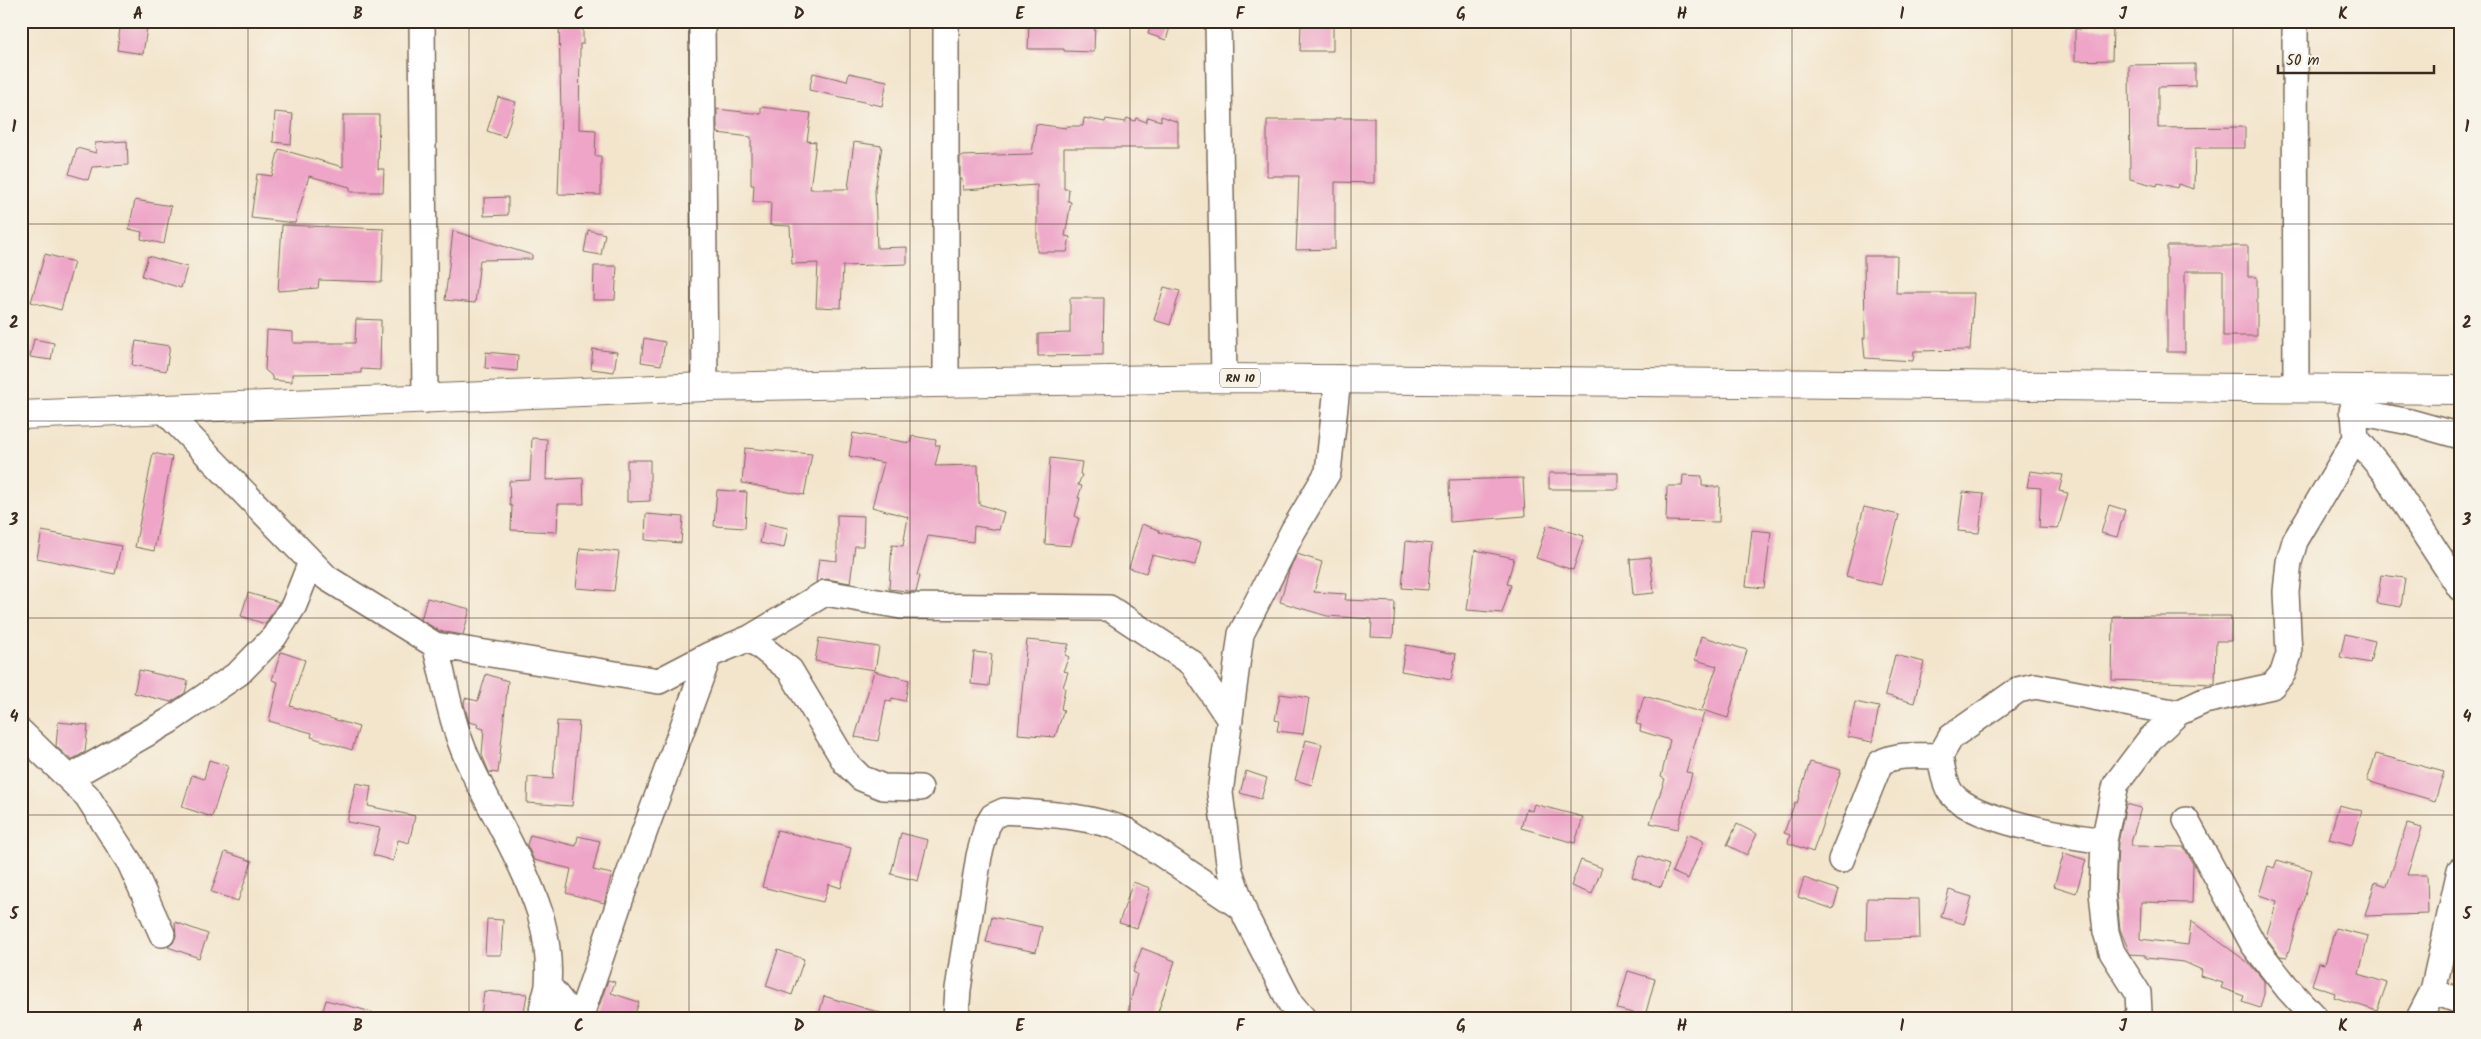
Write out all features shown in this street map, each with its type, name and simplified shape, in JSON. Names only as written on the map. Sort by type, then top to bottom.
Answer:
[{"type":"main road","name":"RN 10","points":[[21,415],[162,408],[425,400],[705,387],[1224,378],[2296,388],[2352,400],[2460,390]]},
{"type":"street","points":[[422,21],[425,400]]},
{"type":"street","points":[[702,21],[705,387]]},
{"type":"street","points":[[946,21],[946,383]]},
{"type":"street","points":[[1218,21],[1224,378]]},
{"type":"street","points":[[2295,21],[2296,388]]},
{"type":"street","points":[[1303,1018],[1292,1004],[1243,909],[1230,871],[1220,793],[1241,634],[1293,531],[1328,472],[1338,378]]},
{"type":"street","points":[[2460,436],[2410,422],[2352,400],[2356,438],[2384,472],[2460,588]]},
{"type":"street","points":[[162,408],[327,578],[435,645],[659,681],[709,655],[750,638],[825,593],[901,606],[1109,608],[1192,663],[1230,720]]},
{"type":"street","points":[[2136,1018],[2139,1012],[2138,994],[2112,952],[2106,932],[2102,892],[2104,841],[2116,784],[2150,739],[2178,713],[2204,701],[2272,686],[2283,673],[2288,654],[2286,592],[2295,541],[2356,438]]},
{"type":"street","points":[[69,778],[169,721],[239,673],[274,637],[294,605],[311,562]]},
{"type":"street","points":[[750,638],[790,670],[845,762],[861,778],[883,787],[920,788]]},
{"type":"street","points":[[435,645],[457,731],[467,758],[521,866],[540,914],[547,949],[548,985],[542,1005],[543,1018]]},
{"type":"street","points":[[580,1018],[629,874],[709,655]]},
{"type":"street","points":[[2104,841],[2044,832],[1977,810],[1962,803],[1950,791],[1940,756],[1951,737],[2018,690],[2035,686],[2178,713]]},
{"type":"street","points":[[21,732],[87,796],[130,863],[162,934]]},
{"type":"street","points":[[1841,860],[1880,763],[1887,759],[1908,756],[1940,756]]},
{"type":"street","points":[[956,1018],[958,989],[980,856],[987,826],[993,816],[1004,811],[1078,817],[1109,824],[1127,831],[1243,909]]},
{"type":"street","points":[[2186,820],[2253,944],[2289,990],[2315,1018]]},
{"type":"street","points":[[2419,1018],[2433,991],[2460,870]]},
{"type":"street","points":[[548,985],[574,1018]]},
{"type":"street","points":[[2433,991],[2460,1001]]},
{"type":"building","points":[[121,21],[148,21],[143,54],[117,50]]},
{"type":"building","points":[[559,21],[583,21],[583,44],[580,44],[579,129],[596,130],[595,156],[601,156],[601,195],[558,194],[561,113]]},
{"type":"building","points":[[1029,21],[1095,21],[1094,52],[1064,51],[1064,49],[1028,49]]},
{"type":"building","points":[[1152,21],[1172,21],[1166,40],[1148,34]]},
{"type":"building","points":[[1306,21],[1326,21],[1326,24],[1333,24],[1333,51],[1300,51],[1301,24],[1306,24]]},
{"type":"building","points":[[2075,29],[2113,29],[2112,60],[2075,61]]},
{"type":"building","points":[[2195,64],[2195,86],[2158,87],[2158,128],[2245,127],[2245,148],[2195,148],[2194,189],[2178,184],[2177,188],[2158,183],[2157,186],[2130,179],[2129,65]]},
{"type":"building","points":[[813,73],[847,81],[849,73],[887,81],[882,106],[809,90]]},
{"type":"building","points":[[498,97],[516,102],[505,137],[487,131]]},
{"type":"building","points":[[761,107],[811,113],[807,141],[816,142],[810,189],[848,189],[854,142],[882,146],[875,190],[877,248],[907,247],[907,264],[843,266],[841,308],[816,307],[818,263],[792,264],[790,226],[770,225],[771,202],[753,202],[754,185],[751,185],[751,137],[717,133],[717,109],[761,114]]},
{"type":"building","points":[[275,112],[293,114],[291,144],[273,142]]},
{"type":"building","points":[[343,115],[379,115],[378,169],[384,169],[383,192],[350,192],[350,187],[309,176],[295,223],[251,218],[257,174],[272,176],[279,149],[343,167]]},
{"type":"building","points":[[1161,116],[1178,122],[1178,148],[1064,148],[1064,189],[1069,189],[1068,201],[1071,202],[1065,236],[1070,237],[1067,252],[1037,252],[1037,185],[963,190],[962,179],[960,179],[960,156],[1032,154],[1036,124],[1066,128],[1067,126],[1083,126],[1084,118],[1105,122],[1106,119],[1125,122],[1127,118],[1135,121],[1136,118],[1146,122],[1148,117],[1161,121]]},
{"type":"building","points":[[1335,118],[1374,118],[1374,183],[1335,182],[1335,249],[1296,250],[1299,176],[1267,176],[1267,120],[1334,120]]},
{"type":"building","points":[[127,141],[128,165],[92,167],[88,180],[69,174],[77,148],[96,153],[95,143]]},
{"type":"building","points":[[508,197],[508,215],[484,216],[484,198]]},
{"type":"building","points":[[135,200],[171,206],[164,244],[141,239],[142,232],[129,229]]},
{"type":"building","points":[[282,225],[384,229],[382,282],[319,280],[318,288],[278,291]]},
{"type":"building","points":[[588,230],[605,234],[601,255],[584,252]]},
{"type":"building","points":[[453,231],[532,255],[532,259],[480,260],[475,303],[445,300]]},
{"type":"building","points":[[2167,246],[2248,246],[2248,277],[2257,277],[2257,336],[2223,336],[2223,271],[2185,271],[2185,352],[2167,352]]},
{"type":"building","points":[[45,254],[74,262],[61,310],[31,302]]},
{"type":"building","points":[[148,256],[187,267],[181,288],[142,276]]},
{"type":"building","points":[[1864,256],[1897,256],[1896,293],[1974,293],[1970,350],[1914,351],[1913,361],[1865,358],[1863,338],[1865,338]]},
{"type":"building","points":[[594,266],[617,266],[615,300],[593,300]]},
{"type":"building","points":[[1164,287],[1180,291],[1170,325],[1154,320]]},
{"type":"building","points":[[1070,298],[1104,298],[1103,355],[1038,356],[1038,334],[1070,333]]},
{"type":"building","points":[[356,319],[381,320],[380,370],[361,369],[361,373],[292,374],[292,382],[273,380],[271,375],[265,370],[267,330],[293,332],[293,343],[355,343]]},
{"type":"building","points":[[644,338],[665,342],[661,365],[641,362]]},
{"type":"building","points":[[34,339],[54,343],[51,360],[30,357]]},
{"type":"building","points":[[136,341],[170,346],[166,371],[132,365]]},
{"type":"building","points":[[593,349],[617,352],[614,372],[591,369]]},
{"type":"building","points":[[486,352],[518,355],[517,371],[485,368]]},
{"type":"building","points":[[853,433],[910,443],[912,436],[936,440],[935,445],[940,445],[935,466],[978,465],[979,504],[1004,512],[999,530],[974,526],[973,542],[928,536],[917,575],[920,576],[916,592],[889,589],[892,545],[903,546],[908,517],[872,507],[884,463],[849,456]]},
{"type":"building","points":[[532,438],[547,439],[546,480],[583,478],[584,504],[558,504],[557,532],[511,530],[512,506],[510,506],[509,481],[530,480]]},
{"type":"building","points":[[745,448],[812,454],[804,495],[742,483]]},
{"type":"building","points":[[153,453],[172,457],[154,551],[135,547]]},
{"type":"building","points":[[1050,458],[1082,462],[1080,474],[1082,475],[1078,485],[1082,486],[1075,516],[1079,518],[1071,546],[1045,544]]},
{"type":"building","points":[[627,460],[650,460],[650,501],[627,502]]},
{"type":"building","points":[[2030,471],[2063,475],[2059,491],[2068,493],[2058,529],[2039,528],[2041,488],[2027,487]]},
{"type":"building","points":[[1549,473],[1618,473],[1618,489],[1549,489]]},
{"type":"building","points":[[1683,475],[1702,476],[1702,486],[1720,487],[1719,522],[1666,521],[1667,486],[1682,486]]},
{"type":"building","points":[[1523,478],[1525,516],[1450,522],[1449,480]]},
{"type":"building","points":[[717,490],[747,492],[745,528],[714,526]]},
{"type":"building","points":[[1963,492],[1984,494],[1979,533],[1958,531]]},
{"type":"building","points":[[2109,505],[2125,510],[2117,537],[2101,533]]},
{"type":"building","points":[[1864,507],[1899,515],[1881,585],[1846,576]]},
{"type":"building","points":[[646,514],[683,517],[681,543],[645,540]]},
{"type":"building","points":[[837,515],[864,516],[863,546],[855,546],[850,583],[827,579],[816,582],[819,559],[837,561]]},
{"type":"building","points":[[764,523],[788,528],[784,548],[760,543]]},
{"type":"building","points":[[1142,524],[1159,530],[1159,532],[1201,542],[1195,565],[1152,555],[1146,573],[1129,568]]},
{"type":"building","points":[[1547,525],[1584,536],[1573,570],[1536,558]]},
{"type":"building","points":[[1752,530],[1771,532],[1764,588],[1746,586]]},
{"type":"building","points":[[42,531],[121,546],[115,574],[37,558]]},
{"type":"building","points":[[1406,541],[1432,544],[1428,590],[1402,588]]},
{"type":"building","points":[[580,548],[619,552],[614,591],[576,588]]},
{"type":"building","points":[[1475,550],[1514,558],[1507,584],[1511,585],[1502,613],[1467,610]]},
{"type":"building","points":[[1297,554],[1322,562],[1314,592],[1346,594],[1345,600],[1395,602],[1393,638],[1371,637],[1372,619],[1327,616],[1280,602],[1289,571]]},
{"type":"building","points":[[1650,557],[1654,593],[1633,595],[1630,559]]},
{"type":"building","points":[[2381,575],[2405,578],[2401,607],[2377,603]]},
{"type":"building","points":[[248,593],[279,602],[265,624],[241,616]]},
{"type":"building","points":[[427,598],[470,609],[463,635],[440,631],[421,620]]},
{"type":"building","points":[[2113,616],[2231,616],[2231,641],[2216,641],[2215,684],[2112,680]]},
{"type":"building","points":[[2345,634],[2375,641],[2370,663],[2340,657]]},
{"type":"building","points":[[1701,636],[1747,650],[1728,718],[1702,710],[1717,666],[1695,660]]},
{"type":"building","points":[[819,638],[879,647],[875,670],[815,661]]},
{"type":"building","points":[[1027,640],[1069,644],[1065,655],[1069,657],[1063,671],[1068,672],[1063,687],[1065,688],[1061,709],[1064,710],[1055,737],[1018,734]]},
{"type":"building","points":[[1406,645],[1456,654],[1451,680],[1401,671]]},
{"type":"building","points":[[281,652],[305,660],[290,706],[359,727],[352,750],[311,737],[312,733],[269,721],[278,682],[272,680]]},
{"type":"building","points":[[974,652],[992,654],[989,686],[971,684]]},
{"type":"building","points":[[1895,655],[1924,662],[1914,703],[1885,695]]},
{"type":"building","points":[[139,670],[188,681],[185,693],[171,702],[134,693]]},
{"type":"building","points":[[874,671],[909,680],[905,701],[892,698],[891,702],[886,700],[878,741],[855,737]]},
{"type":"building","points":[[486,674],[508,681],[498,773],[489,772],[482,755],[484,729],[477,727],[478,724],[469,722],[464,704],[465,698],[478,701]]},
{"type":"building","points":[[1280,694],[1309,698],[1303,734],[1277,731],[1279,721],[1275,720]]},
{"type":"building","points":[[1644,696],[1704,713],[1686,772],[1692,773],[1678,829],[1650,823],[1665,779],[1661,777],[1670,740],[1640,731],[1641,725],[1636,724]]},
{"type":"building","points":[[1855,702],[1879,707],[1872,742],[1848,737]]},
{"type":"building","points":[[557,721],[579,722],[572,806],[527,803],[528,777],[553,779]]},
{"type":"building","points":[[58,722],[88,725],[85,752],[71,760],[56,746]]},
{"type":"building","points":[[1306,740],[1322,744],[1312,785],[1295,780]]},
{"type":"building","points":[[2376,754],[2444,772],[2435,801],[2367,781]]},
{"type":"building","points":[[209,760],[228,766],[212,817],[182,807],[192,775],[204,779]]},
{"type":"building","points":[[1810,762],[1841,770],[1813,852],[1788,843],[1790,835],[1784,833],[1795,802],[1797,803]]},
{"type":"building","points":[[1246,771],[1267,778],[1261,799],[1240,793]]},
{"type":"building","points":[[356,783],[371,786],[368,806],[415,816],[409,843],[398,840],[393,861],[373,855],[380,828],[347,822]]},
{"type":"building","points":[[1534,804],[1583,817],[1575,843],[1521,828],[1526,809],[1532,811]]},
{"type":"building","points":[[2126,804],[2141,808],[2130,846],[2184,847],[2193,864],[2192,903],[2141,902],[2140,939],[2188,945],[2191,921],[2250,964],[2264,981],[2264,994],[2260,1008],[2242,1002],[2244,996],[2221,988],[2223,983],[2200,976],[2202,970],[2184,962],[2145,958],[2145,955],[2130,954],[2120,929],[2116,892],[2118,843]]},
{"type":"building","points":[[2339,805],[2362,811],[2352,845],[2329,839]]},
{"type":"building","points":[[1737,824],[1757,834],[1747,855],[1727,845]]},
{"type":"building","points":[[2407,824],[2422,828],[2407,875],[2427,875],[2428,914],[2365,916],[2375,882],[2387,886]]},
{"type":"building","points":[[777,830],[851,848],[841,888],[829,884],[823,902],[762,887]]},
{"type":"building","points":[[901,833],[928,840],[918,881],[891,874]]},
{"type":"building","points":[[1687,834],[1704,841],[1688,879],[1672,872]]},
{"type":"building","points":[[530,835],[576,846],[578,836],[600,841],[593,870],[612,874],[604,903],[566,893],[571,869],[534,860],[527,845]]},
{"type":"building","points":[[225,852],[252,861],[238,901],[211,892]]},
{"type":"building","points":[[2064,853],[2086,860],[2076,893],[2054,886]]},
{"type":"building","points":[[1640,855],[1669,865],[1661,887],[1632,877]]},
{"type":"building","points":[[1581,860],[1602,868],[1592,894],[1571,886]]},
{"type":"building","points":[[2277,860],[2312,870],[2287,957],[2280,956],[2266,937],[2277,901],[2259,895],[2268,866],[2274,868]]},
{"type":"building","points":[[1804,878],[1839,890],[1833,909],[1798,897]]},
{"type":"building","points":[[1133,882],[1150,888],[1137,928],[1119,923]]},
{"type":"building","points":[[1949,890],[1972,897],[1964,924],[1941,917]]},
{"type":"building","points":[[1867,898],[1919,899],[1920,938],[1866,940]]},
{"type":"building","points":[[992,917],[1042,927],[1036,952],[986,942]]},
{"type":"building","points":[[487,919],[503,920],[501,955],[485,955]]},
{"type":"building","points":[[175,922],[208,934],[199,958],[168,947],[173,943],[176,936]]},
{"type":"building","points":[[2335,928],[2368,936],[2359,974],[2387,983],[2377,1011],[2334,997],[2335,993],[2312,985],[2319,963],[2325,964]]},
{"type":"building","points":[[1142,948],[1175,961],[1156,1018],[1127,1016],[1137,974],[1133,972]]},
{"type":"building","points":[[778,950],[804,959],[792,995],[766,986]]},
{"type":"building","points":[[1628,971],[1655,979],[1645,1016],[1617,1009]]},
{"type":"building","points":[[608,980],[615,982],[611,993],[639,1002],[634,1018],[595,1018]]},
{"type":"building","points":[[484,991],[527,994],[523,1018],[481,1016]]},
{"type":"building","points":[[824,996],[884,1014],[883,1018],[818,1018]]},
{"type":"building","points":[[326,1000],[372,1012],[372,1018],[321,1018]]}]
